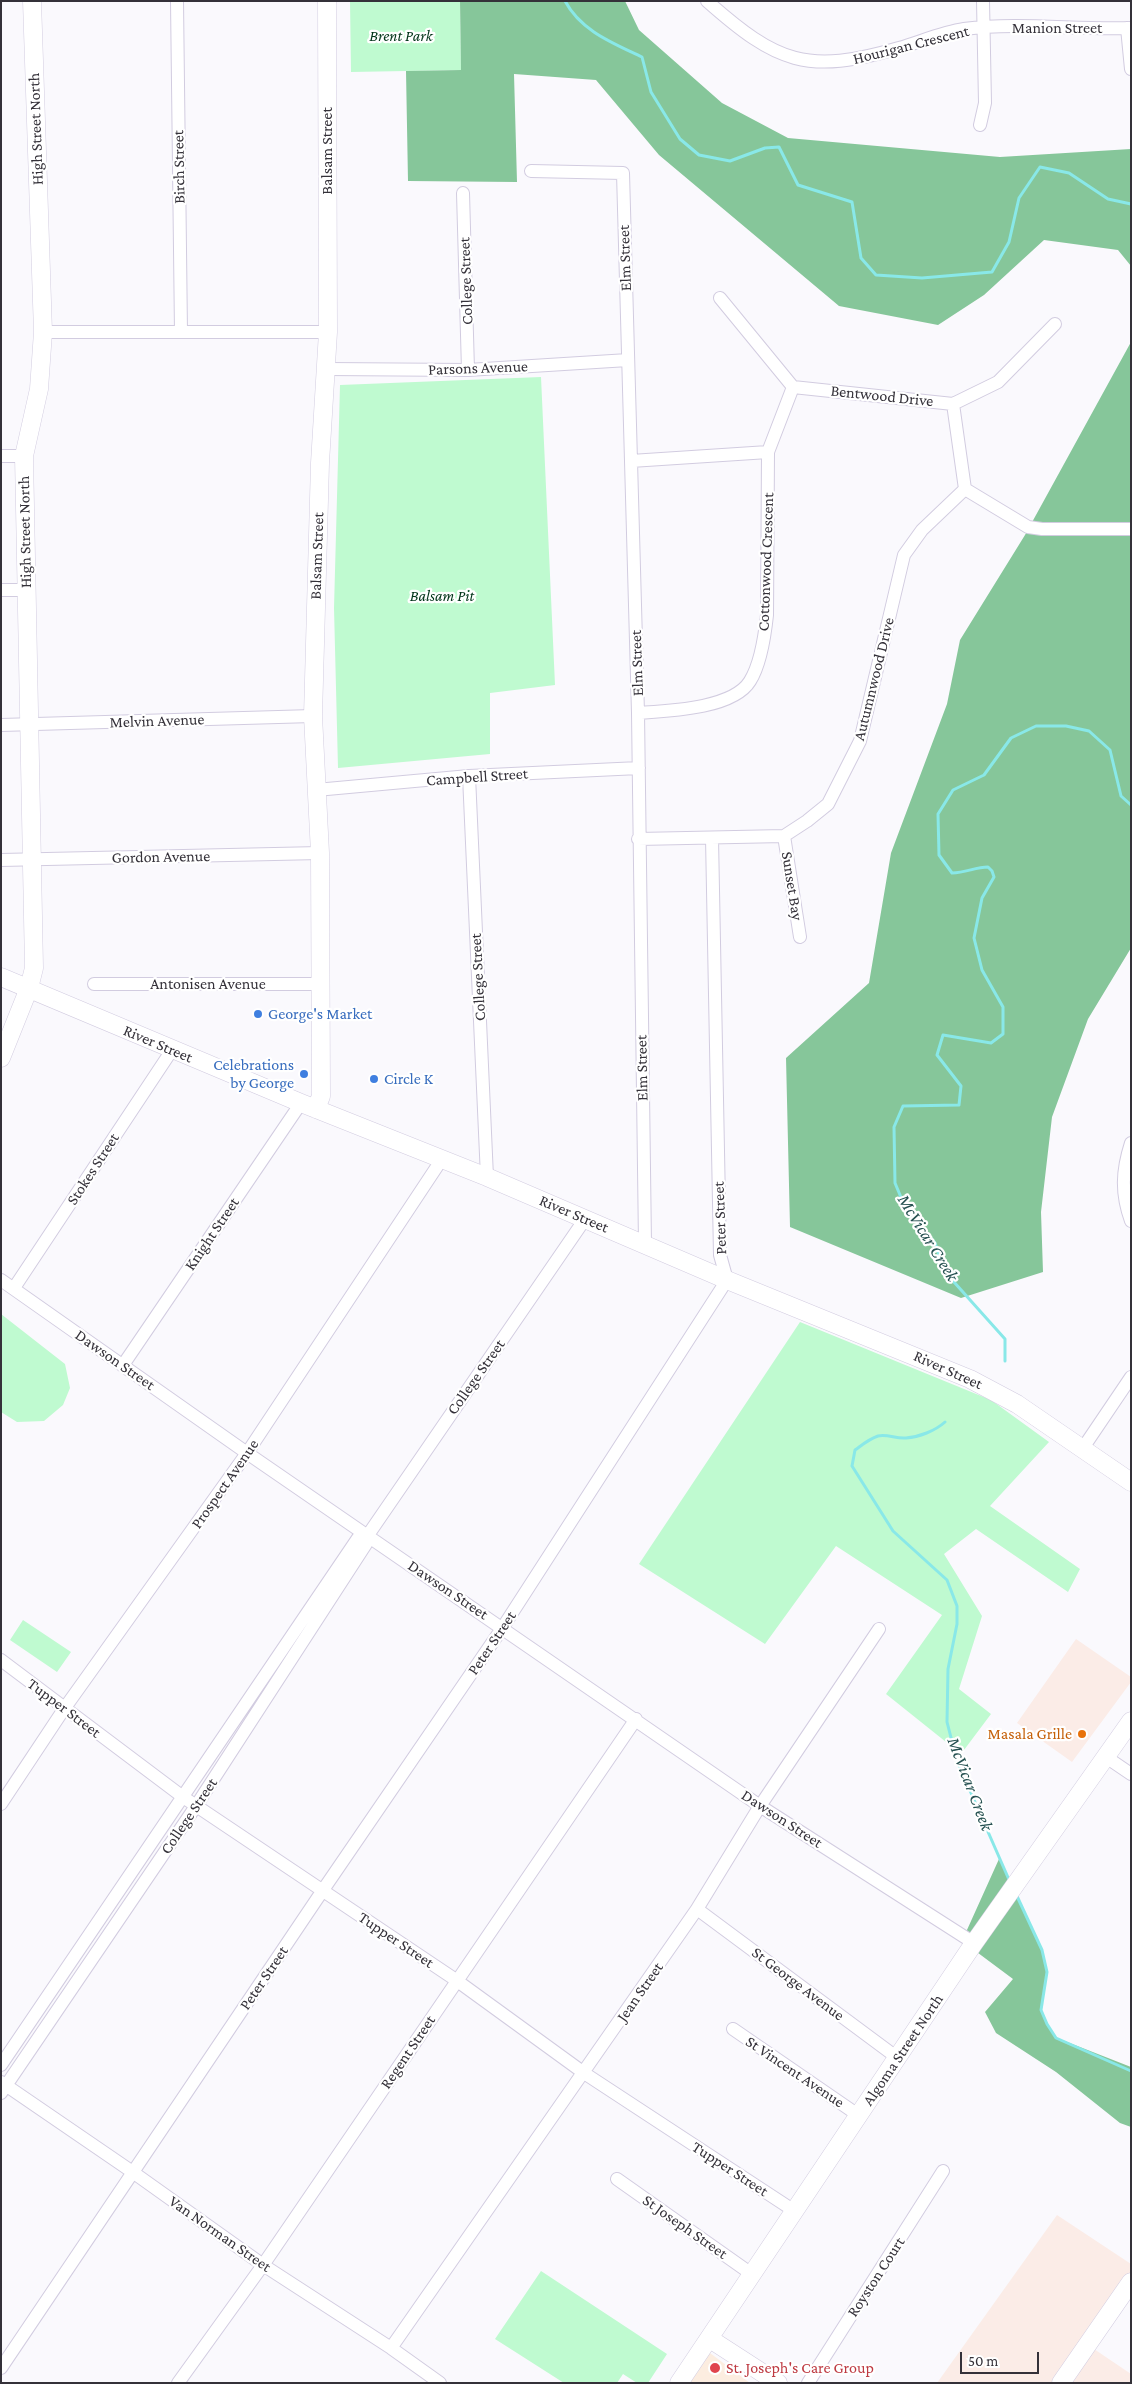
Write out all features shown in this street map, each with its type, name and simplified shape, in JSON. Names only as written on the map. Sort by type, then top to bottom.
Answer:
[{"type":"main road","name":"Balsam Street","points":[[308,1106],[321,1096],[320,853],[313,716],[320,462],[328,332],[327,1]]},
{"type":"main road","name":"High Street North","points":[[1,1058],[29,988],[34,968],[34,860],[29,725],[24,456],[39,389],[43,332],[30,2]]},
{"type":"main road","name":"River Street","points":[[1,977],[172,1050],[442,1159],[727,1280],[970,1379],[1017,1404],[1131,1482]]},
{"type":"main road","name":"Algoma Street North","points":[[679,2383],[754,2275],[858,2115],[899,2059],[974,1943],[1131,1721]]},
{"type":"main road","points":[[1061,2383],[1131,2282]]},
{"type":"main road","points":[[710,2339],[778,2383]]},
{"type":"street","name":"Birch Street","points":[[177,1],[181,332]]},
{"type":"street","name":"Hourigan Crescent","points":[[707,1],[756,42],[786,56],[813,62],[837,63],[863,59],[962,29],[984,28]]},
{"type":"street","points":[[980,125],[985,103],[983,1]]},
{"type":"street","name":"Manion Street","points":[[984,28],[1129,28]]},
{"type":"street","points":[[1129,28],[1131,68]]},
{"type":"street","name":"Elm Street","points":[[531,171],[623,173],[638,713],[638,839],[645,1244]]},
{"type":"street","name":"College Street","points":[[463,193],[468,370]]},
{"type":"street","points":[[720,298],[793,387]]},
{"type":"street","name":"Bentwood Drive","points":[[793,387],[953,404],[998,382],[1056,324]]},
{"type":"street","points":[[43,332],[328,332]]},
{"type":"street","name":"Parsons Avenue","points":[[327,369],[468,370],[628,360]]},
{"type":"street","name":"Cottonwood Crescent","points":[[638,713],[692,710],[742,690],[750,681],[764,637],[767,615],[768,452],[793,387]]},
{"type":"street","points":[[953,404],[965,489],[1028,526],[1042,529],[1131,529]]},
{"type":"street","points":[[631,461],[768,452]]},
{"type":"street","points":[[1,456],[24,456]]},
{"type":"street","name":"Autumnwood Drive","points":[[638,839],[784,836],[808,822],[828,804],[860,741],[904,555],[922,530],[965,489]]},
{"type":"street","points":[[1,590],[26,590]]},
{"type":"street","name":"Melvin Avenue","points":[[1,725],[313,716]]},
{"type":"street","name":"Campbell Street","points":[[316,790],[469,776],[638,768]]},
{"type":"street","name":"College Street","points":[[469,776],[487,1178]]},
{"type":"street","name":"Sunset Bay","points":[[784,836],[800,936]]},
{"type":"street","name":"Peter Street","points":[[1,2368],[134,2173],[322,1890],[503,1627],[727,1280],[720,1256],[712,838]]},
{"type":"street","name":"Gordon Avenue","points":[[1,860],[320,853]]},
{"type":"street","name":"Antonisen Avenue","points":[[94,984],[322,984]]},
{"type":"street","name":"Stokes Street","points":[[14,1288],[172,1050]]},
{"type":"street","name":"Knight Street","points":[[123,1365],[308,1106]]},
{"type":"street","points":[[1131,1142],[1124,1163],[1122,1182],[1124,1201],[1131,1221]]},
{"type":"street","name":"Prospect Avenue","points":[[1,1804],[64,1710],[247,1453],[442,1159]]},
{"type":"street","name":"College Street","points":[[3,2087],[196,1806],[366,1544],[368,1535],[586,1219]]},
{"type":"street","name":"Dawson Street","points":[[1,1280],[247,1453],[503,1627],[760,1806],[974,1943]]},
{"type":"street","points":[[1083,1448],[1131,1377]]},
{"type":"street","name":"College Street","points":[[1,2064],[358,1538],[368,1535]]},
{"type":"street","name":"Jean Street","points":[[391,2348],[697,1909],[760,1806],[879,1629]]},
{"type":"street","name":"Tupper Street","points":[[1,1660],[64,1710],[183,1797],[456,1980],[584,2073],[796,2212]]},
{"type":"street","name":"Regent Street","points":[[178,2383],[262,2265],[636,1720]]},
{"type":"street","points":[[1106,1757],[1131,1774]]},
{"type":"street","points":[[126,1882],[137,1892]]},
{"type":"street","name":"St George Avenue","points":[[697,1909],[899,2059]]},
{"type":"street","name":"St Vincent Avenue","points":[[733,2029],[858,2115]]},
{"type":"street","name":"Van Norman Street","points":[[3,2087],[134,2173],[262,2265],[391,2348],[440,2383]]},
{"type":"street","name":"Royston Court","points":[[808,2383],[943,2171]]},
{"type":"street","name":"St Joseph Street","points":[[617,2179],[754,2275]]},
{"type":"shaded area","points":[[1076,1639],[1131,1677],[1131,1682],[1072,1762],[1017,1723]]},
{"type":"shaded area","points":[[1057,2215],[1131,2264],[1131,2272],[1051,2383],[937,2383]]},
{"type":"shaded area","points":[[1094,2349],[1131,2374],[1131,2383],[1069,2383]]},
{"type":"shaded area","name":"St. Joseph's Care Group","points":[[710,2353],[750,2383],[690,2383]]},
{"type":"green space","name":"Brent Park","points":[[350,1],[460,1],[461,70],[351,72]]},
{"type":"green space","points":[[460,1],[625,1],[639,30],[722,103],[788,138],[1000,157],[1131,149],[1131,266],[1118,250],[1044,240],[984,295],[938,325],[839,306],[659,155],[596,80],[514,74],[517,182],[408,181],[406,71],[461,70]]},
{"type":"green space","points":[[1131,342],[1131,948],[1088,1019],[1052,1117],[1041,1212],[1043,1272],[961,1298],[790,1227],[786,1058],[869,983],[891,853],[947,704],[960,640],[1025,535]]},
{"type":"green space","name":"Balsam Pit","points":[[541,377],[555,685],[490,693],[490,754],[338,768],[334,608],[340,385]]},
{"type":"green space","points":[[1,1314],[65,1364],[70,1388],[63,1405],[44,1421],[17,1422],[1,1412]]},
{"type":"green space","points":[[800,1322],[991,1400],[1049,1442],[990,1506],[1080,1569],[1068,1592],[976,1529],[944,1554],[982,1616],[959,1689],[991,1714],[961,1754],[886,1694],[942,1615],[836,1546],[765,1644],[639,1564]]},
{"type":"green space","points":[[23,1620],[71,1652],[57,1672],[10,1640]]},
{"type":"green space","points":[[999,1859],[1042,1950],[1047,1972],[1041,2010],[1047,2024],[1057,2038],[1131,2067],[1131,2127],[1120,2123],[1056,2072],[996,2033],[985,2012],[1013,1979],[962,1941]]},
{"type":"green space","points":[[541,2271],[667,2354],[648,2383],[637,2383],[623,2374],[617,2383],[564,2383],[495,2339]]},
{"type":"waterway","name":"McVicar Creek","points":[[565,1],[589,28],[609,41],[642,57],[651,92],[680,139],[699,155],[730,161],[765,148],[779,147],[798,185],[852,202],[861,258],[876,275],[922,278],[992,272],[1009,242],[1019,198],[1040,167],[1069,173],[1108,199],[1131,204]]},
{"type":"waterway","name":"McVicar Creek","points":[[1005,1361],[1005,1339],[945,1272],[935,1243],[905,1207],[895,1183],[894,1127],[903,1106],[959,1105],[961,1086],[937,1055],[943,1035],[991,1043],[1003,1034],[1003,1007],[982,970],[974,938],[982,898],[994,877],[988,867],[952,873],[939,855],[938,814],[953,790],[984,775],[1011,738],[1036,726],[1066,726],[1089,731],[1110,750],[1121,796],[1131,805]]},
{"type":"waterway","name":"McVicar Creek","points":[[945,1422],[932,1431],[916,1436],[902,1438],[889,1436],[875,1437],[855,1450],[852,1466],[893,1531],[947,1580],[957,1606],[957,1624],[948,1669],[947,1722],[957,1761],[1010,1882]]},
{"type":"waterway","name":"McVicar Creek","points":[[1016,1894],[1042,1950],[1047,1972],[1041,2010],[1056,2038],[1131,2071]]},
{"type":"place","name":"George's Market","points":[[258,1014]]},
{"type":"place","name":"Celebrations by George","points":[[304,1074]]},
{"type":"place","name":"Circle K","points":[[374,1079]]},
{"type":"place","name":"Masala Grille","points":[[1082,1734]]},
{"type":"place","name":"St. Joseph's Care Group","points":[[715,2368]]}]
